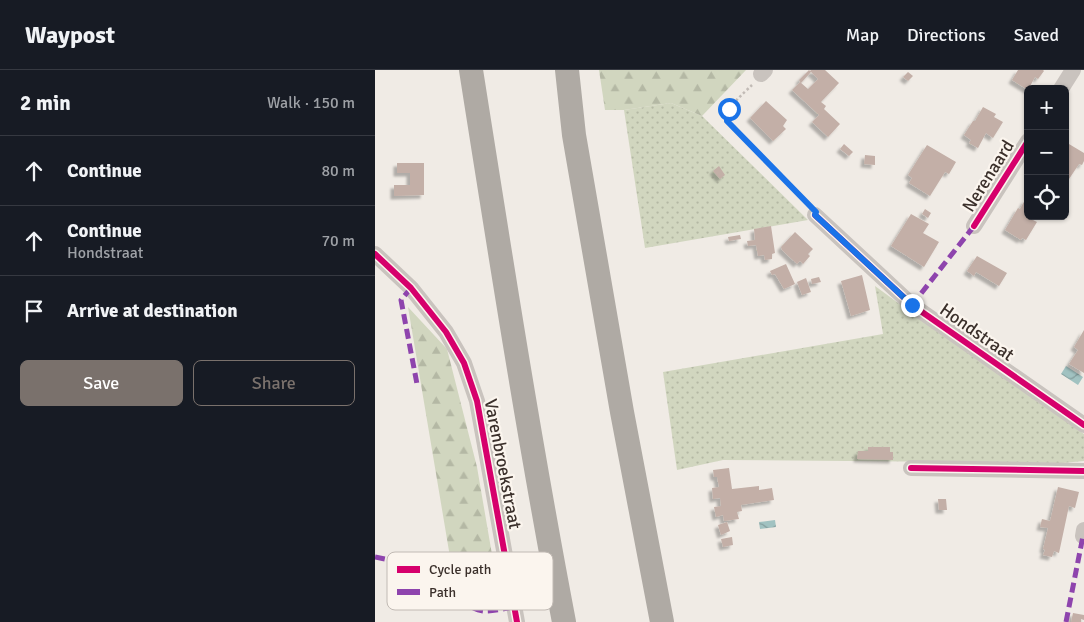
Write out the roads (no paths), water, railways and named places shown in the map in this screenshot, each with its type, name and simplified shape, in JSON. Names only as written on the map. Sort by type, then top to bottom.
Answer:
[{"type":"highway","points":[[471,70],[504,282],[551,552]]},
{"type":"highway","points":[[567,70],[574,135],[622,412],[662,622]]},
{"type":"highway","points":[[553,565],[564,622]]},
{"type":"street","points":[[1064,85],[1073,70]]},
{"type":"street","name":"Nerenaard","points":[[974,226],[1024,148]]},
{"type":"street","name":"Hondstraat","points":[[815,215],[912,305],[1084,425]]},
{"type":"street","name":"Varenbroekstraat","points":[[375,254],[411,288],[446,332],[464,363],[477,401],[504,552]]},
{"type":"street","points":[[911,468],[1084,471]]},
{"type":"water","points":[[1066,366],[1083,377],[1078,385],[1061,374]]},
{"type":"water","points":[[775,520],[776,527],[760,529],[759,522]]}]
